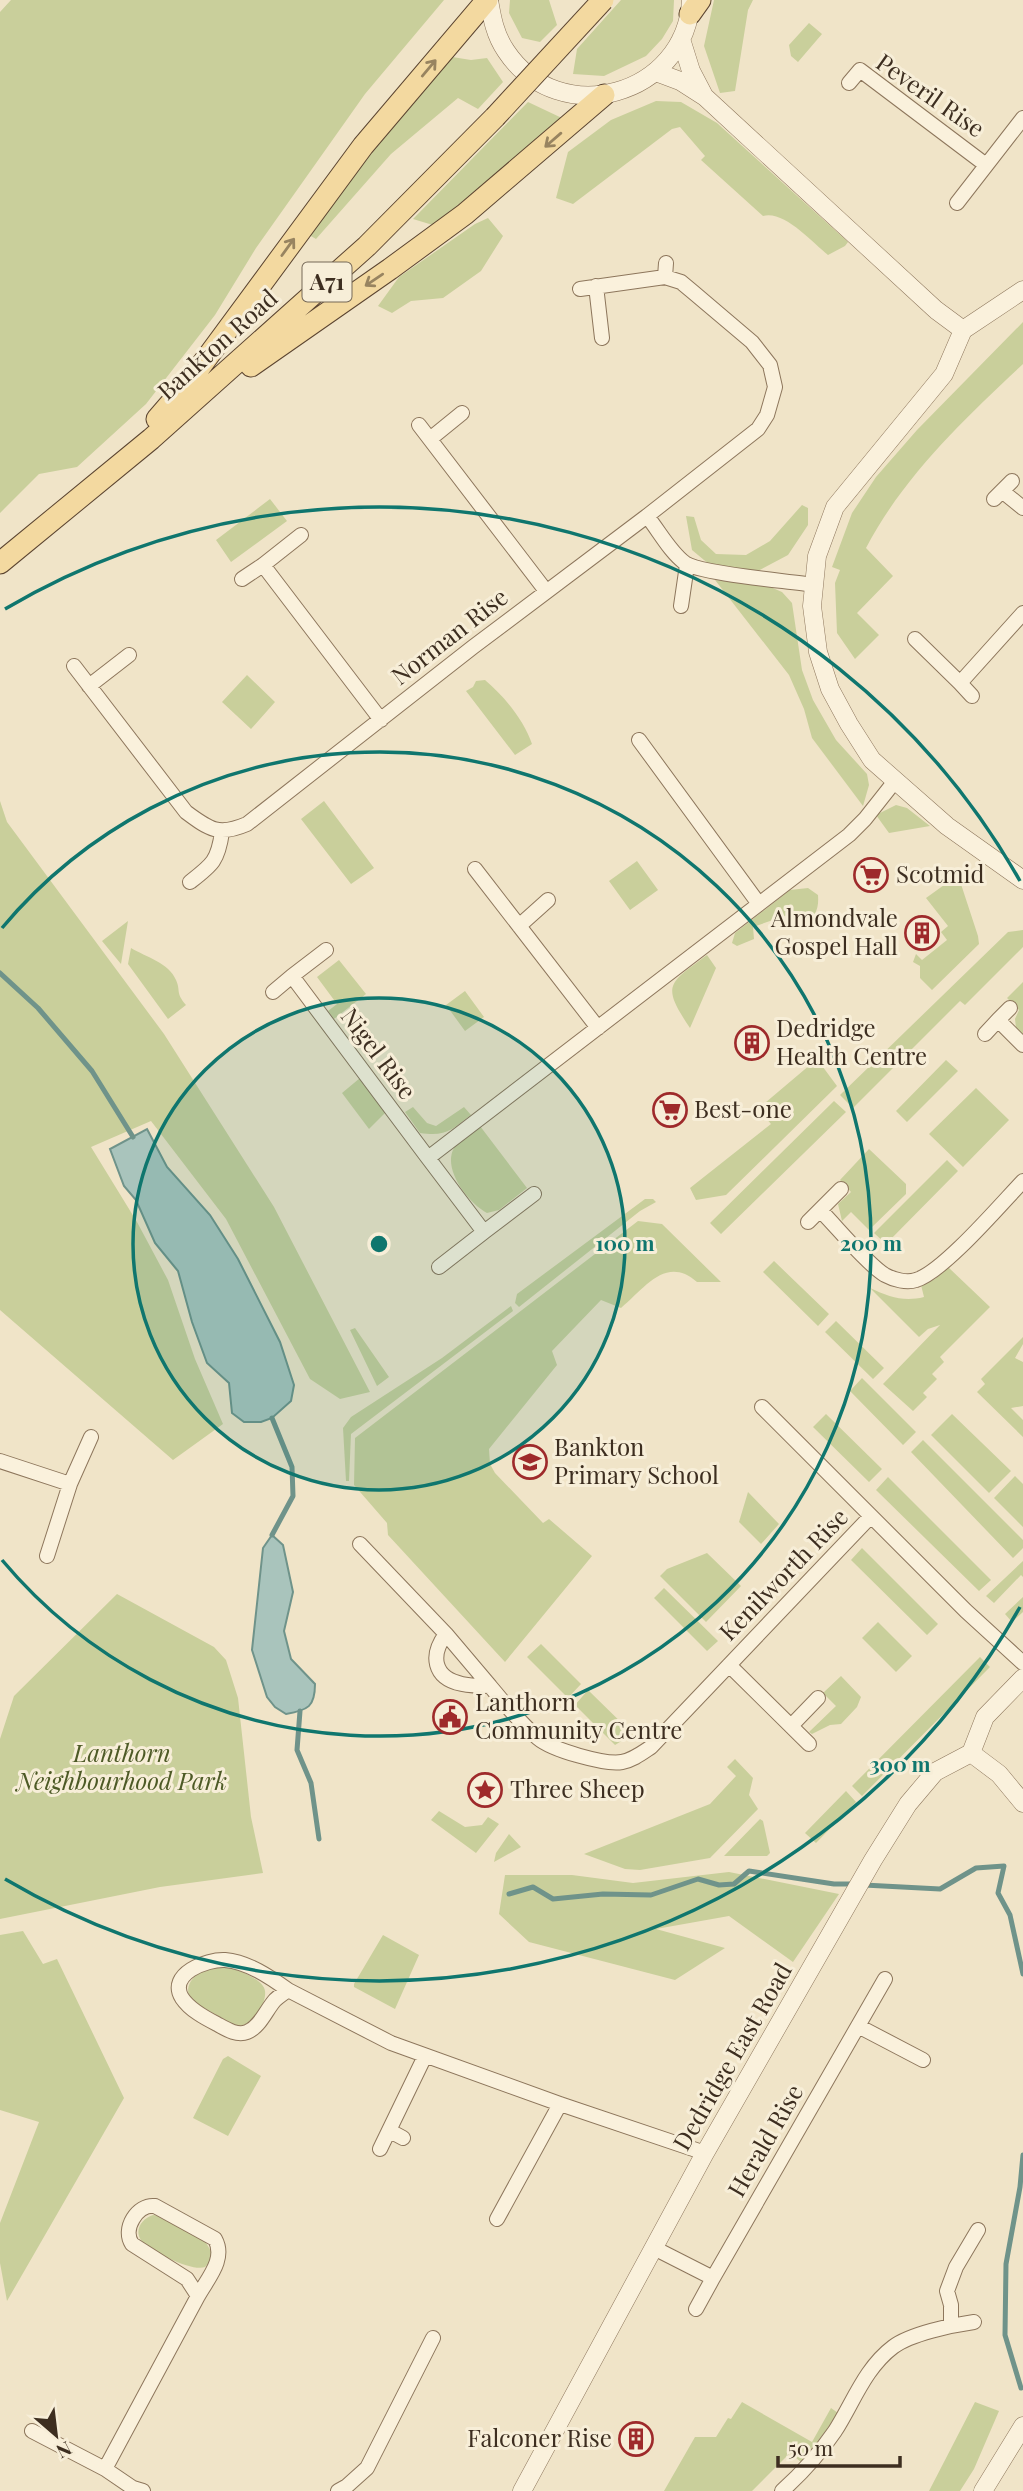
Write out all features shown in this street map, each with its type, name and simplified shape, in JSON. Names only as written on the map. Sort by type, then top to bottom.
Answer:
[{"type":"main road","points":[[110,473],[189,382],[363,146],[488,0]]},
{"type":"main road","name":"Bankton Road","points":[[0,563],[151,439],[367,246],[495,117],[603,0]]},
{"type":"main road","points":[[151,439],[465,214],[604,95]]},
{"type":"street","points":[[488,0],[494,26],[506,51],[525,72],[549,87],[576,95],[604,95],[623,90],[656,72],[681,40],[694,5]]},
{"type":"street","points":[[681,40],[691,71],[705,97]]},
{"type":"street","name":"Peveril Rise","points":[[849,83],[860,70],[986,165]]},
{"type":"street","points":[[656,72],[680,81],[705,97],[936,310],[962,330]]},
{"type":"street","name":"Peveril Rise","points":[[957,203],[1023,118]]},
{"type":"street","name":"Norman Rise","points":[[222,832],[247,824],[758,429],[767,415],[775,387],[769,365],[752,342],[681,282],[665,270],[580,289]]},
{"type":"street","points":[[596,286],[602,338]]},
{"type":"street","points":[[1023,290],[962,330],[944,374],[835,507],[817,555],[813,584],[818,652],[830,689],[872,761],[947,825],[1023,880]]},
{"type":"street","points":[[430,439],[462,413]]},
{"type":"street","name":"Norman Rise","points":[[419,425],[546,591]]},
{"type":"street","points":[[1002,490],[1023,508]]},
{"type":"street","points":[[647,516],[687,565],[813,584]]},
{"type":"street","points":[[242,579],[301,535]]},
{"type":"street","name":"Norman Rise","points":[[264,565],[381,720]]},
{"type":"street","points":[[681,606],[687,565]]},
{"type":"street","points":[[960,683],[1023,614]]},
{"type":"street","points":[[915,639],[972,696]]},
{"type":"street","points":[[89,686],[129,655]]},
{"type":"street","points":[[74,666],[187,812],[207,828],[222,832],[218,855],[210,866],[190,883]]},
{"type":"street","points":[[639,740],[759,904]]},
{"type":"street","points":[[428,1158],[849,835],[895,781]]},
{"type":"street","points":[[475,869],[598,1028]]},
{"type":"street","points":[[519,926],[548,900]]},
{"type":"street","points":[[273,992],[326,950]]},
{"type":"street","name":"Nigel Rise","points":[[292,976],[484,1232]]},
{"type":"street","points":[[985,1034],[1010,1008]]},
{"type":"street","points":[[998,1020],[1023,1045]]},
{"type":"street","points":[[820,1210],[880,1271],[899,1280],[915,1281],[932,1273],[1023,1181]]},
{"type":"street","points":[[808,1222],[841,1189]]},
{"type":"street","points":[[439,1267],[534,1194]]},
{"type":"street","name":"Kenilworth Rise","points":[[762,1407],[966,1611],[1023,1664]]},
{"type":"street","points":[[47,1556],[70,1484],[91,1437]]},
{"type":"street","points":[[0,1461],[70,1484]]},
{"type":"street","name":"Kenilworth Rise","points":[[360,1544],[446,1634],[512,1712],[546,1744],[573,1754],[621,1762],[638,1757],[651,1747],[871,1516]]},
{"type":"street","points":[[446,1634],[436,1649],[435,1658],[439,1668],[457,1683],[490,1686]]},
{"type":"street","name":"Kenilworth Rise","points":[[729,1665],[809,1744]]},
{"type":"street","points":[[1023,1678],[985,1717],[971,1753],[999,1774],[1023,1803]]},
{"type":"street","points":[[791,1726],[818,1698]]},
{"type":"street","name":"Dedridge East Road","points":[[524,2490],[705,2153],[873,1860],[908,1804],[935,1772],[971,1753]]},
{"type":"street","points":[[288,1990],[275,2000],[251,2031],[243,2034],[229,2031],[204,2017],[181,1997],[179,1987],[184,1976],[195,1966],[210,1961],[227,1960],[251,1967],[288,1990],[391,2043],[705,2153]]},
{"type":"street","name":"Herald Rise","points":[[696,2309],[885,1979]]},
{"type":"street","points":[[858,2026],[923,2060]]},
{"type":"street","points":[[380,2149],[397,2135],[425,2056]]},
{"type":"street","points":[[498,2219],[560,2104]]},
{"type":"street","points":[[104,2469],[220,2258],[220,2248],[215,2239],[155,2206],[147,2205],[140,2209],[128,2229],[128,2239],[187,2279],[198,2296]]},
{"type":"street","points":[[951,2325],[951,2305],[947,2291],[956,2267],[978,2230]]},
{"type":"street","points":[[654,2248],[713,2278]]},
{"type":"street","points":[[782,2491],[816,2456],[835,2431],[877,2362],[894,2346],[951,2325],[974,2322]]},
{"type":"street","points":[[338,2491],[357,2479],[367,2468],[433,2338]]},
{"type":"street","points":[[983,2491],[1023,2426]]},
{"type":"street","points":[[32,2431],[104,2469],[133,2488],[143,2491]]},
{"type":"green space","points":[[11,0],[444,0],[365,94],[256,248],[215,315],[146,404],[77,467],[39,474],[0,513],[0,12]]},
{"type":"green space","points":[[510,0],[549,0],[557,25],[540,42],[522,38],[509,13]]},
{"type":"green space","points":[[621,0],[674,0],[673,21],[662,39],[646,56],[604,76],[573,74],[577,49]]},
{"type":"green space","points":[[714,0],[753,0],[748,10],[735,91],[720,93],[704,46]]},
{"type":"green space","points":[[809,23],[822,34],[798,62],[791,56],[789,45]]},
{"type":"green space","points":[[446,56],[471,60],[487,58],[503,82],[478,109],[458,98],[391,154],[316,239],[304,232]]},
{"type":"green space","points":[[656,101],[681,102],[717,123],[848,242],[845,246],[828,255],[789,222],[771,215],[763,216],[701,160],[705,156],[680,127],[672,129],[573,204],[556,198],[568,152],[611,120]]},
{"type":"green space","points":[[528,102],[564,119],[436,226],[413,219]]},
{"type":"green space","points":[[488,218],[503,236],[481,271],[443,298],[411,301],[392,313],[378,306],[399,277],[475,224]]},
{"type":"green space","points":[[1023,322],[1023,364],[958,427],[917,473],[881,522],[866,548],[893,576],[857,613],[879,635],[855,659],[837,633],[835,583],[840,570],[832,567],[852,513],[876,477],[917,430]]},
{"type":"green space","points":[[270,499],[287,521],[231,562],[216,540]]},
{"type":"green space","points":[[802,505],[808,508],[808,525],[788,555],[756,572],[710,565],[692,550],[686,516],[694,517],[701,540],[716,554],[746,555],[770,541]]},
{"type":"green space","points":[[715,580],[768,586],[782,592],[792,603],[802,670],[813,700],[836,740],[867,774],[869,785],[863,806],[812,738],[804,709],[789,675]]},
{"type":"green space","points":[[247,675],[275,702],[251,729],[222,702]]},
{"type":"green space","points":[[485,680],[513,709],[532,744],[515,755],[466,691],[473,687],[476,681]]},
{"type":"green space","points":[[0,801],[7,822],[164,1034],[274,1207],[370,1392],[340,1399],[310,1379],[226,1219],[151,1121],[91,1147],[137,1222],[168,1280],[195,1359],[223,1424],[173,1460],[0,1310]]},
{"type":"green space","points":[[324,801],[374,868],[351,884],[301,819]]},
{"type":"green space","points":[[896,805],[907,808],[930,826],[889,833],[876,815]]},
{"type":"green space","points":[[637,861],[658,890],[630,910],[609,881]]},
{"type":"green space","points":[[958,875],[979,944],[932,990],[920,978],[920,966],[913,962],[916,954],[922,960],[947,940],[941,932],[948,926],[926,898]]},
{"type":"green space","points":[[808,888],[818,895],[818,904],[814,915],[804,924],[799,911],[753,927],[754,939],[737,946],[732,943],[735,933],[790,890]]},
{"type":"green space","points":[[128,921],[121,964],[102,941]]},
{"type":"green space","points":[[1023,930],[1023,947],[965,1005],[960,1001],[853,1108],[840,1095],[1008,932]]},
{"type":"green space","points":[[131,948],[163,965],[173,974],[179,994],[186,1005],[168,1019],[128,964]]},
{"type":"green space","points":[[707,955],[716,968],[690,1028],[675,1003],[673,986],[684,973]]},
{"type":"green space","points":[[339,960],[366,994],[334,1019],[328,1011],[337,1004],[317,977]]},
{"type":"green space","points":[[1023,982],[1023,1035],[1016,1028],[1015,1019],[1019,1010],[1007,998]]},
{"type":"green space","points":[[465,991],[484,1017],[465,1031],[446,1005]]},
{"type":"green space","points":[[817,1059],[837,1086],[726,1195],[696,1200],[690,1188],[771,1124],[758,1109]]},
{"type":"green space","points":[[946,1060],[958,1071],[907,1122],[896,1111]]},
{"type":"green space","points":[[360,1078],[386,1112],[369,1129],[342,1093]]},
{"type":"green space","points":[[976,1088],[1009,1120],[963,1167],[929,1134]]},
{"type":"green space","points":[[834,1101],[846,1112],[721,1234],[710,1223]]},
{"type":"green space","points":[[413,1107],[427,1123],[436,1126],[464,1107],[471,1115],[448,1131],[436,1134],[420,1133],[405,1112]]},
{"type":"green space","points":[[480,1126],[527,1188],[499,1210],[487,1213],[465,1194],[451,1166],[454,1148]]},
{"type":"green space","points":[[869,1149],[906,1184],[906,1194],[869,1230],[851,1212],[842,1221],[838,1204],[851,1192],[840,1180]]},
{"type":"green space","points":[[947,1160],[958,1171],[886,1244],[874,1233]]},
{"type":"green space","points":[[645,1199],[653,1199],[656,1202],[640,1211],[519,1307],[515,1303],[517,1294]]},
{"type":"green space","points":[[638,1221],[662,1224],[721,1282],[697,1282],[686,1275],[666,1273],[647,1284],[621,1308],[601,1300],[552,1351],[557,1365],[489,1449],[490,1464],[495,1473],[543,1523],[549,1519],[592,1556],[505,1662],[388,1535],[387,1523],[354,1485],[355,1438]]},
{"type":"green space","points":[[774,1261],[829,1314],[818,1326],[763,1272]]},
{"type":"green space","points":[[948,1267],[990,1307],[940,1357],[944,1362],[932,1374],[937,1379],[923,1393],[927,1397],[913,1411],[883,1384],[940,1325],[928,1329],[919,1337],[870,1288],[897,1298],[924,1297],[921,1285],[935,1279]]},
{"type":"green space","points":[[511,1306],[513,1311],[351,1434],[349,1481],[346,1481],[343,1428],[351,1417],[442,1358]]},
{"type":"green space","points":[[836,1321],[884,1368],[873,1379],[825,1332]]},
{"type":"green space","points":[[355,1328],[389,1377],[377,1386],[350,1330]]},
{"type":"green space","points":[[1023,1337],[1023,1344],[1015,1358],[1023,1362],[1023,1406],[1011,1408],[1023,1420],[1023,1437],[977,1392],[985,1384],[981,1379]]},
{"type":"green space","points":[[862,1378],[916,1432],[903,1445],[850,1391]]},
{"type":"green space","points":[[826,1414],[882,1469],[869,1482],[813,1427]]},
{"type":"green space","points":[[952,1414],[1011,1471],[989,1493],[931,1435]]},
{"type":"green space","points":[[923,1440],[1023,1540],[1023,1548],[1013,1558],[911,1452]]},
{"type":"green space","points":[[1015,1476],[1023,1484],[1023,1527],[994,1498]]},
{"type":"green space","points":[[888,1477],[991,1580],[979,1591],[876,1490]]},
{"type":"green space","points":[[748,1492],[779,1524],[761,1544],[739,1522]]},
{"type":"green space","points":[[862,1548],[938,1624],[927,1635],[851,1560]]},
{"type":"green space","points":[[707,1553],[741,1586],[706,1622],[660,1576],[667,1569]]},
{"type":"green space","points":[[1023,1561],[1023,1577],[1021,1575],[994,1603],[986,1596]]},
{"type":"green space","points":[[664,1588],[718,1641],[707,1651],[654,1598]]},
{"type":"green space","name":"Lanthorn Neighbourhood Park","points":[[117,1594],[214,1647],[226,1660],[238,1698],[251,1817],[263,1873],[160,1887],[0,1919],[0,1739],[14,1696]]},
{"type":"green space","points":[[1023,1597],[1023,1612],[1012,1622],[1005,1614]]},
{"type":"green space","points":[[878,1622],[912,1656],[896,1672],[862,1638]]},
{"type":"green space","points":[[541,1644],[581,1684],[568,1698],[527,1657]]},
{"type":"green space","points":[[980,1657],[990,1667],[862,1796],[852,1786]]},
{"type":"green space","points":[[841,1676],[861,1697],[857,1707],[841,1724],[830,1725],[812,1734],[809,1732],[836,1706],[823,1693]]},
{"type":"green space","points":[[588,1690],[633,1734],[615,1745],[575,1705]]},
{"type":"green space","points":[[735,1759],[753,1778],[749,1795],[758,1809],[710,1858],[640,1870],[625,1869],[584,1854],[710,1804],[736,1776],[727,1767]]},
{"type":"green space","points":[[846,1791],[856,1802],[816,1843],[805,1833]]},
{"type":"green space","points":[[439,1811],[465,1827],[482,1825],[488,1817],[499,1824],[476,1853],[431,1820]]},
{"type":"green space","points":[[760,1819],[763,1821],[770,1853],[767,1856],[724,1856]]},
{"type":"green space","points":[[509,1834],[521,1847],[494,1862],[496,1853]]},
{"type":"green space","points":[[729,1872],[839,1894],[793,1962],[729,1916],[656,1929],[725,1948],[675,1980],[529,1942],[499,1914],[505,1875],[572,1875],[633,1883]]},
{"type":"green space","points":[[23,1931],[43,1964],[57,1959],[124,2098],[7,2301],[0,2263],[0,2223],[39,2122],[0,2110],[0,1935]]},
{"type":"green space","points":[[383,1935],[419,1955],[395,2009],[354,1987]]},
{"type":"green space","points":[[218,1965],[258,1981],[265,1991],[263,2003],[256,2014],[241,2026],[236,2026],[190,2000],[188,1993],[191,1981],[205,1970]]},
{"type":"green space","points":[[228,2056],[261,2076],[228,2136],[193,2118],[223,2059]]},
{"type":"green space","points":[[153,2215],[161,2216],[205,2241],[212,2253],[211,2261],[205,2267],[192,2267],[165,2257],[145,2244],[139,2236],[139,2227]]},
{"type":"green space","points":[[742,2402],[812,2442],[831,2408],[838,2413],[801,2462],[790,2453],[752,2491],[664,2491],[695,2437],[716,2437]]},
{"type":"green space","points":[[975,2402],[999,2411],[974,2469],[960,2491],[929,2491]]},
{"type":"water","points":[[147,1129],[167,1167],[210,1215],[238,1259],[280,1342],[294,1385],[291,1401],[272,1418],[261,1422],[244,1422],[232,1413],[229,1383],[207,1363],[178,1271],[155,1243],[136,1200],[124,1186],[110,1149]]},
{"type":"water","points":[[272,1535],[283,1545],[293,1592],[284,1631],[291,1659],[315,1684],[312,1703],[305,1709],[286,1714],[275,1707],[267,1697],[252,1650],[263,1548]]},
{"type":"waterway","points":[[0,973],[38,1008],[92,1071],[133,1137]]},
{"type":"waterway","points":[[272,1418],[292,1467],[293,1496],[272,1535]]},
{"type":"waterway","points":[[300,1711],[297,1750],[311,1783],[319,1839]]},
{"type":"waterway","points":[[864,1885],[940,1889],[976,1868],[1004,1866],[998,1893],[1010,1915],[1023,1974]]},
{"type":"waterway","points":[[509,1894],[533,1887],[553,1899],[603,1894],[651,1895],[698,1879],[719,1885],[734,1884],[749,1871],[834,1884],[854,1884]]},
{"type":"waterway","points":[[1021,2388],[1005,2335],[1006,2264],[1023,2155]]},
{"type":"place","name":"Scotmid","points":[[871,875]]},
{"type":"place","name":"Almondvale Gospel Hall","points":[[922,933]]},
{"type":"place","name":"Dedridge Health Centre","points":[[752,1043]]},
{"type":"place","name":"Best-one","points":[[670,1110]]},
{"type":"place","name":"Bankton Primary School","points":[[530,1462]]},
{"type":"place","name":"Lanthorn Community Centre","points":[[450,1717]]},
{"type":"place","name":"Three Sheep","points":[[485,1790]]},
{"type":"place","name":"Falconer Rise","points":[[636,2439]]}]
